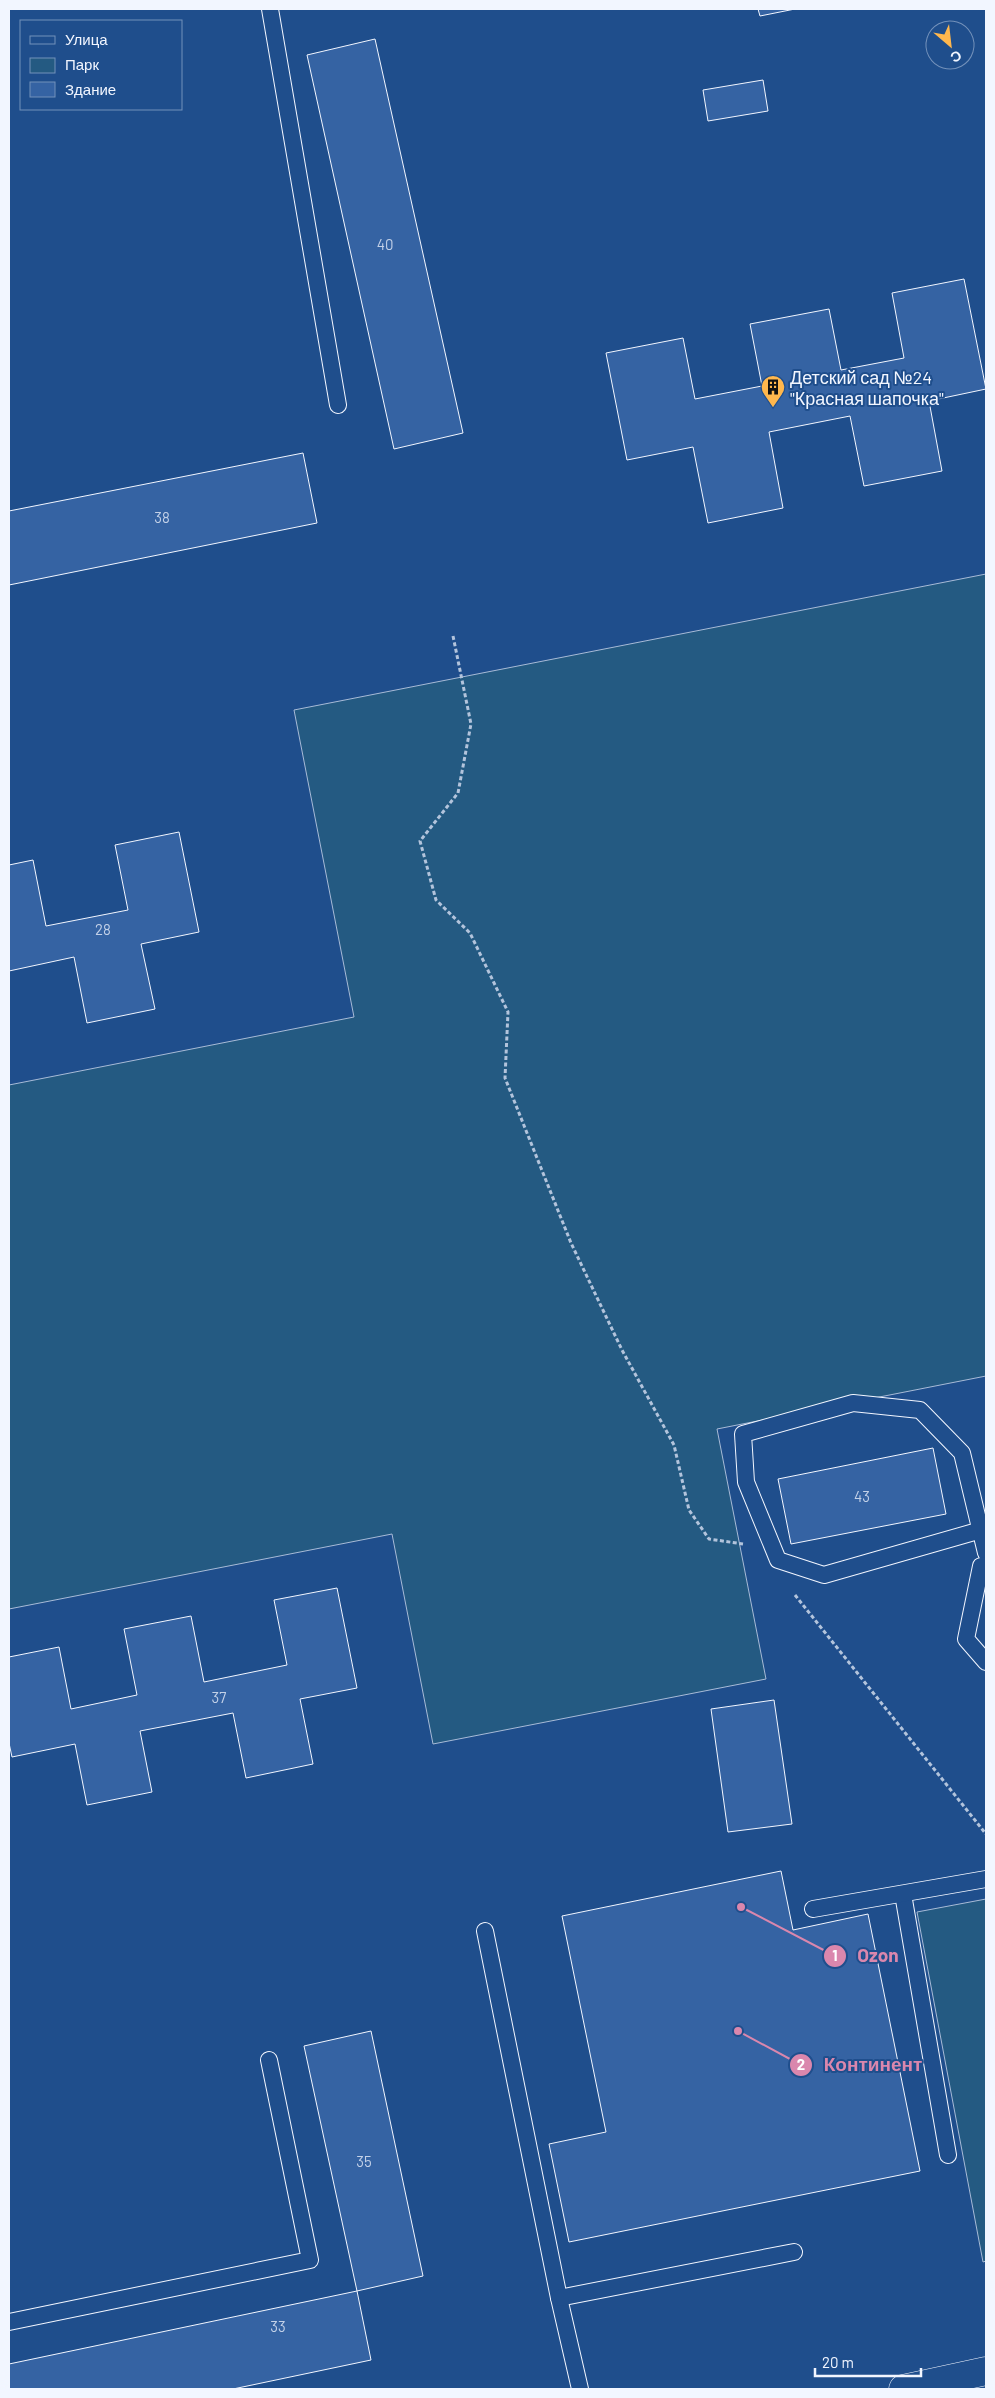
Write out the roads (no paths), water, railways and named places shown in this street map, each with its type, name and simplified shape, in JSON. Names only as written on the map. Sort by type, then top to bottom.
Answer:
[{"type":"main road","points":[[903,2389],[986,2371]]},
{"type":"lane","points":[[270,9],[338,405]]},
{"type":"lane","points":[[980,1530],[824,1575],[778,1560],[746,1482],[743,1434],[853,1403],[920,1410],[962,1453],[986,1553]]},
{"type":"lane","points":[[986,1564],[981,1566],[966,1639],[986,1662]]},
{"type":"lane","points":[[813,1910],[986,1879]]},
{"type":"lane","points":[[903,1894],[948,2155]]},
{"type":"lane","points":[[485,1932],[559,2298],[580,2389]]},
{"type":"lane","points":[[9,2322],[310,2260],[269,2060]]},
{"type":"lane","points":[[559,2298],[794,2252]]},
{"type":"place","name":"Детский сад №24 \"Красная шапочка\"","points":[[773,408]]},
{"type":"place","name":"Ozon","points":[[741,1907]]},
{"type":"place","name":"Континент","points":[[738,2031]]}]
